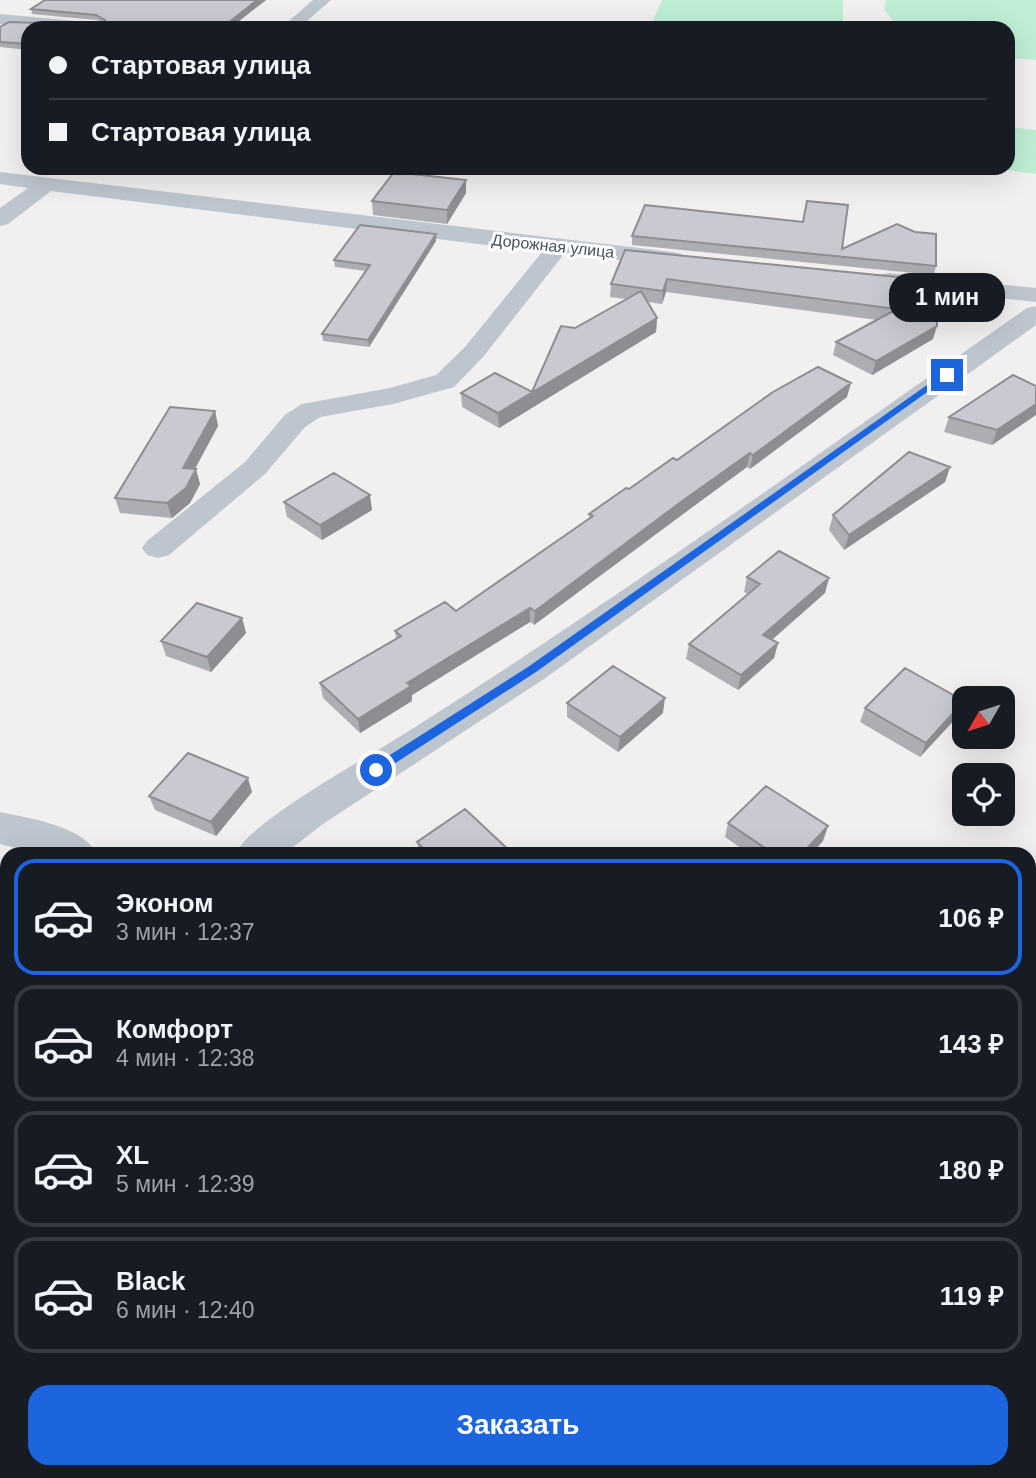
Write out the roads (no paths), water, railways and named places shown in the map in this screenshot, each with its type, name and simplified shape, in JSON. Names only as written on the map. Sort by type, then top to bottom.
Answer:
[{"type":"street","points":[[298,21],[323,0]]},
{"type":"street","points":[[0,19],[22,21]]},
{"type":"street","points":[[72,187],[95,175]]},
{"type":"street","name":"Дорожная улица","points":[[0,178],[558,247],[694,261]]},
{"type":"street","points":[[0,219],[46,184]]},
{"type":"street","points":[[158,548],[255,468],[295,421],[312,410],[393,397],[445,381],[474,352],[558,247]]},
{"type":"street","points":[[872,279],[1036,295]]},
{"type":"street","points":[[264,847],[309,813],[532,670],[1036,313]]},
{"type":"street","points":[[0,828],[42,838],[62,847]]}]
